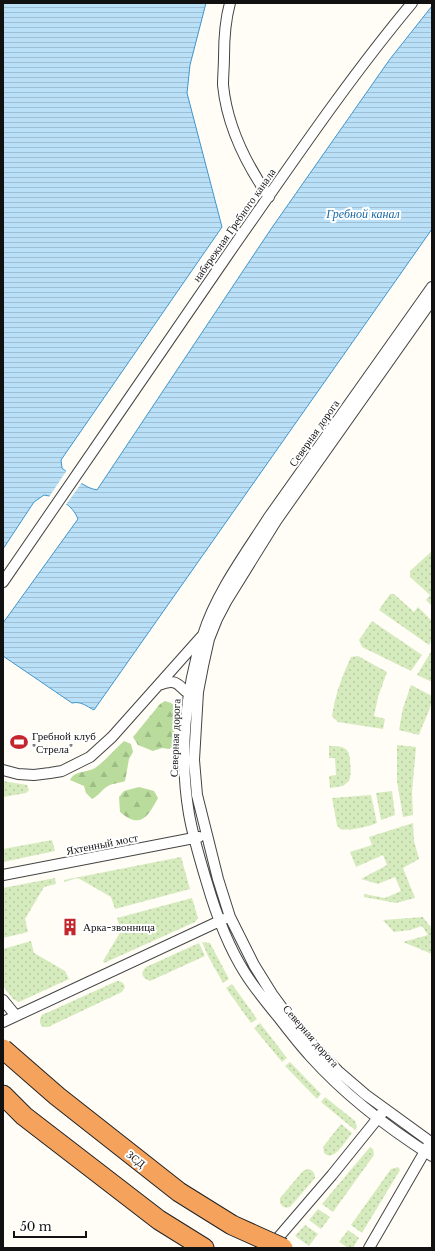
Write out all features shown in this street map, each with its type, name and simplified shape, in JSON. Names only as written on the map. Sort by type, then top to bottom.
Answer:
[{"type":"highway","name":"ЗСД","points":[[3,1049],[57,1096],[179,1192],[232,1225],[283,1248]]},
{"type":"highway","points":[[3,1095],[24,1116],[152,1215],[204,1248]]},
{"type":"street","points":[[230,3],[226,16],[223,85],[231,124],[251,170],[269,197]]},
{"type":"street","name":"набережная Гребного канала","points":[[3,582],[82,465],[269,197],[366,60],[412,3]]},
{"type":"street","name":"Северная дорога","points":[[428,1154],[378,1118],[332,1078],[311,1057],[244,972],[211,898],[194,838],[185,779],[185,733],[207,635],[220,596],[269,517],[432,287]]},
{"type":"street","name":"Северная дорога","points":[[207,635],[276,521],[432,300]]},
{"type":"street","points":[[3,770],[18,774],[34,775],[50,773],[62,771],[90,757],[112,737],[207,635]]},
{"type":"street","points":[[158,686],[171,682],[177,683],[193,694]]},
{"type":"street","name":"Северная дорога","points":[[193,694],[195,778],[197,795],[206,836],[230,917],[254,965],[272,994],[297,1028],[338,1071],[366,1095],[431,1142]]},
{"type":"street","name":"Яхтенный мост","points":[[3,875],[206,836]]},
{"type":"street","points":[[3,1022],[230,917]]},
{"type":"street","points":[[3,1000],[16,1016]]},
{"type":"street","points":[[270,1248],[332,1175],[385,1109]]},
{"type":"street","points":[[369,1248],[428,1154],[431,1142]]},
{"type":"green space","points":[[432,551],[431,605],[426,600],[430,595],[410,577],[410,571]]},
{"type":"green space","points":[[390,594],[394,594],[414,612],[418,607],[432,621],[432,640],[429,645],[379,610]]},
{"type":"green space","points":[[372,621],[422,655],[411,671],[362,647],[359,640]]},
{"type":"green space","points":[[432,650],[432,682],[417,675]]},
{"type":"green space","points":[[358,656],[387,672],[378,697],[374,716],[385,719],[383,729],[338,722],[332,716],[337,693],[347,665],[351,657]]},
{"type":"green space","points":[[411,685],[432,696],[429,711],[419,735],[399,730],[403,708]]},
{"type":"green space","points":[[165,701],[176,707],[174,746],[169,749],[162,748],[153,751],[138,745],[133,737],[160,704]]},
{"type":"green space","points":[[124,741],[131,744],[133,752],[129,759],[125,781],[108,786],[92,799],[86,793],[84,786],[70,780],[78,773],[95,768]]},
{"type":"green space","points":[[397,745],[416,747],[412,792],[413,815],[403,817],[397,781]]},
{"type":"green space","points":[[329,746],[345,748],[349,753],[351,767],[350,776],[349,781],[343,786],[330,788],[329,776],[336,775],[335,758],[329,758]]},
{"type":"green space","points":[[3,781],[27,785],[29,790],[26,793],[3,797]]},
{"type":"green space","points":[[139,787],[154,791],[158,798],[147,815],[139,820],[133,820],[120,812],[119,797],[124,791]]},
{"type":"green space","points":[[392,791],[395,815],[381,820],[376,793]]},
{"type":"green space","points":[[371,795],[377,823],[354,829],[340,829],[337,825],[332,798]]},
{"type":"green space","points":[[413,823],[414,841],[419,859],[403,868],[415,898],[396,903],[364,897],[364,894],[385,898],[401,891],[395,877],[378,884],[361,879],[387,865],[383,855],[356,867],[350,852],[372,845],[369,837]]},
{"type":"green space","points":[[52,840],[55,851],[3,862],[3,849]]},
{"type":"green space","points":[[181,857],[190,889],[115,909],[111,897],[78,878],[64,882],[64,880]]},
{"type":"green space","points":[[55,878],[56,884],[44,887],[25,919],[28,932],[3,938],[3,888]]},
{"type":"green space","points":[[192,898],[198,918],[195,922],[104,963],[103,961],[121,931],[117,918]]},
{"type":"green space","points":[[423,917],[432,929],[432,954],[403,942],[428,935],[422,926],[410,930],[394,932],[383,920]]},
{"type":"green space","points":[[31,941],[34,953],[65,971],[69,979],[19,1002],[13,999],[3,986],[3,949]]},
{"type":"green space","points":[[202,942],[210,943],[229,979],[223,983],[208,956]]},
{"type":"green space","points":[[199,943],[205,956],[150,981],[144,977],[143,971],[146,967]]},
{"type":"green space","points":[[117,981],[122,982],[125,986],[122,992],[48,1027],[43,1027],[41,1025],[40,1020],[42,1015]]},
{"type":"green space","points":[[232,984],[257,1019],[251,1023],[226,988]]},
{"type":"green space","points":[[260,1023],[287,1058],[282,1062],[254,1028]]},
{"type":"green space","points":[[290,1062],[321,1094],[317,1099],[285,1066]]},
{"type":"green space","points":[[325,1097],[355,1121],[357,1127],[355,1130],[321,1102]]},
{"type":"green space","points":[[341,1124],[352,1133],[336,1153],[328,1155],[324,1153],[323,1147]]},
{"type":"green space","points":[[370,1147],[373,1149],[374,1155],[333,1212],[322,1204]]},
{"type":"green space","points":[[398,1167],[400,1170],[362,1233],[351,1225],[391,1169]]},
{"type":"green space","points":[[308,1169],[313,1172],[315,1178],[290,1207],[283,1207],[280,1203],[280,1198],[303,1171]]},
{"type":"green space","points":[[318,1209],[330,1217],[321,1229],[309,1220]]},
{"type":"green space","points":[[305,1225],[318,1234],[309,1246],[295,1236]]},
{"type":"green space","points":[[348,1230],[359,1238],[353,1248],[348,1248],[339,1242]]},
{"type":"water","name":"Гребной канал","points":[[3,3],[206,3],[190,65],[187,93],[222,227],[61,460],[62,468],[74,478],[92,489],[97,490],[271,229],[390,59],[432,6],[432,229],[94,710],[81,703],[72,703],[3,656],[3,623],[78,519],[73,510],[64,502],[44,495],[34,502],[3,549]]},
{"type":"pier","points":[[67,470],[83,481],[65,506],[54,498],[49,497]]},
{"type":"place","name":"Гребной клуб \"Стрела\"","points":[[19,742]]},
{"type":"place","name":"Арка-звонница","points":[[70,927]]}]
